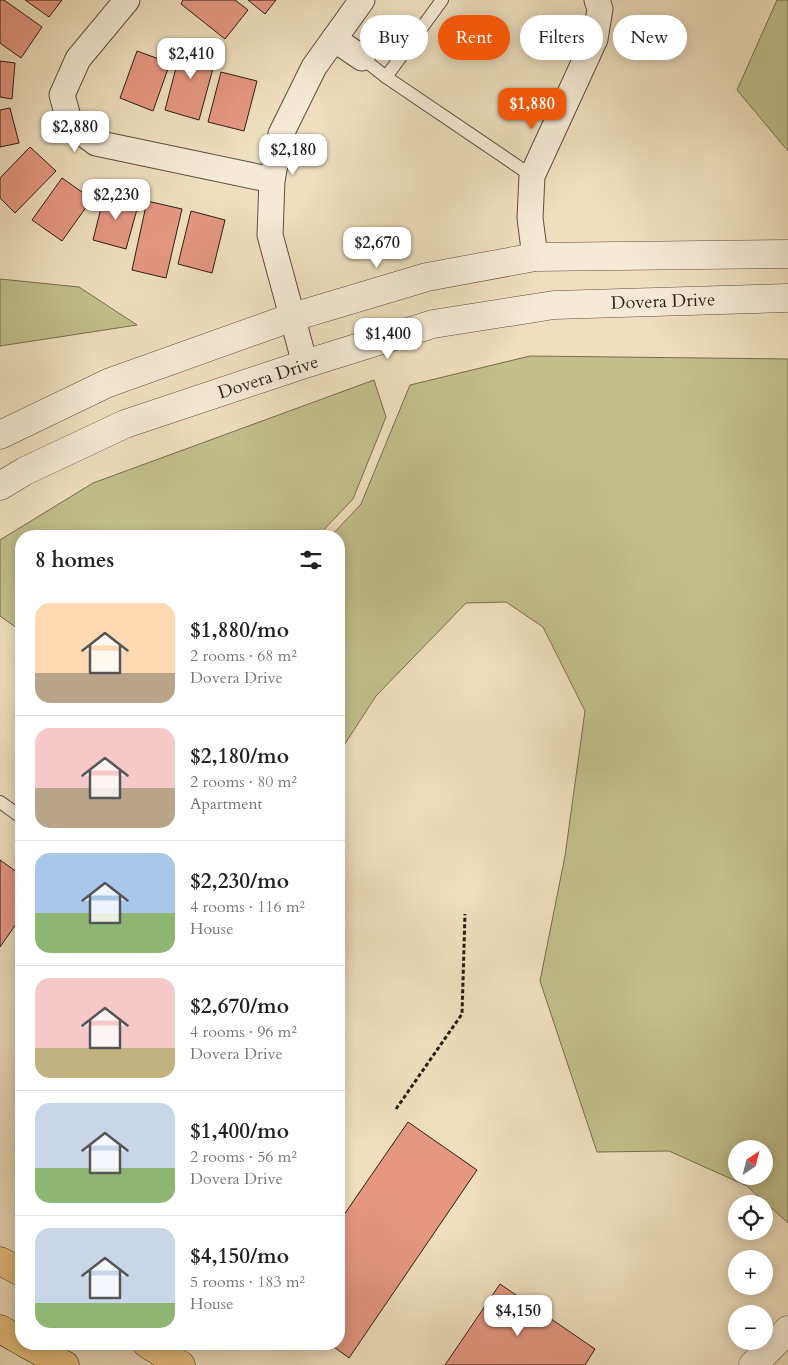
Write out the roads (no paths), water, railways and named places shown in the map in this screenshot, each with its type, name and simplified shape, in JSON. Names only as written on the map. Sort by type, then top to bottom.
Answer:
[{"type":"main road","points":[[0,1261],[15,1269]]},
{"type":"main road","points":[[0,1330],[15,1338]]},
{"type":"main road","points":[[37,1350],[65,1365]]},
{"type":"main road","points":[[157,1350],[181,1365]]},
{"type":"street","points":[[127,0],[78,59],[62,95],[70,124],[96,144],[272,180]]},
{"type":"street","points":[[305,364],[270,235],[272,180],[281,134],[314,67],[362,0]]},
{"type":"street","points":[[535,257],[530,218],[532,176],[595,39],[600,9],[597,0]]},
{"type":"street","points":[[334,39],[360,57]]},
{"type":"street","points":[[0,435],[108,383],[293,317],[427,277],[535,257],[788,254]]},
{"type":"street","name":"Dovera Drive","points":[[0,486],[25,471],[125,424],[433,324],[554,305],[788,298]]},
{"type":"street","points":[[753,1365],[788,1330]]},
{"type":"lane","points":[[386,77],[442,0]]},
{"type":"lane","points":[[365,60],[386,77],[532,176]]},
{"type":"lane","points":[[0,802],[15,813]]}]
